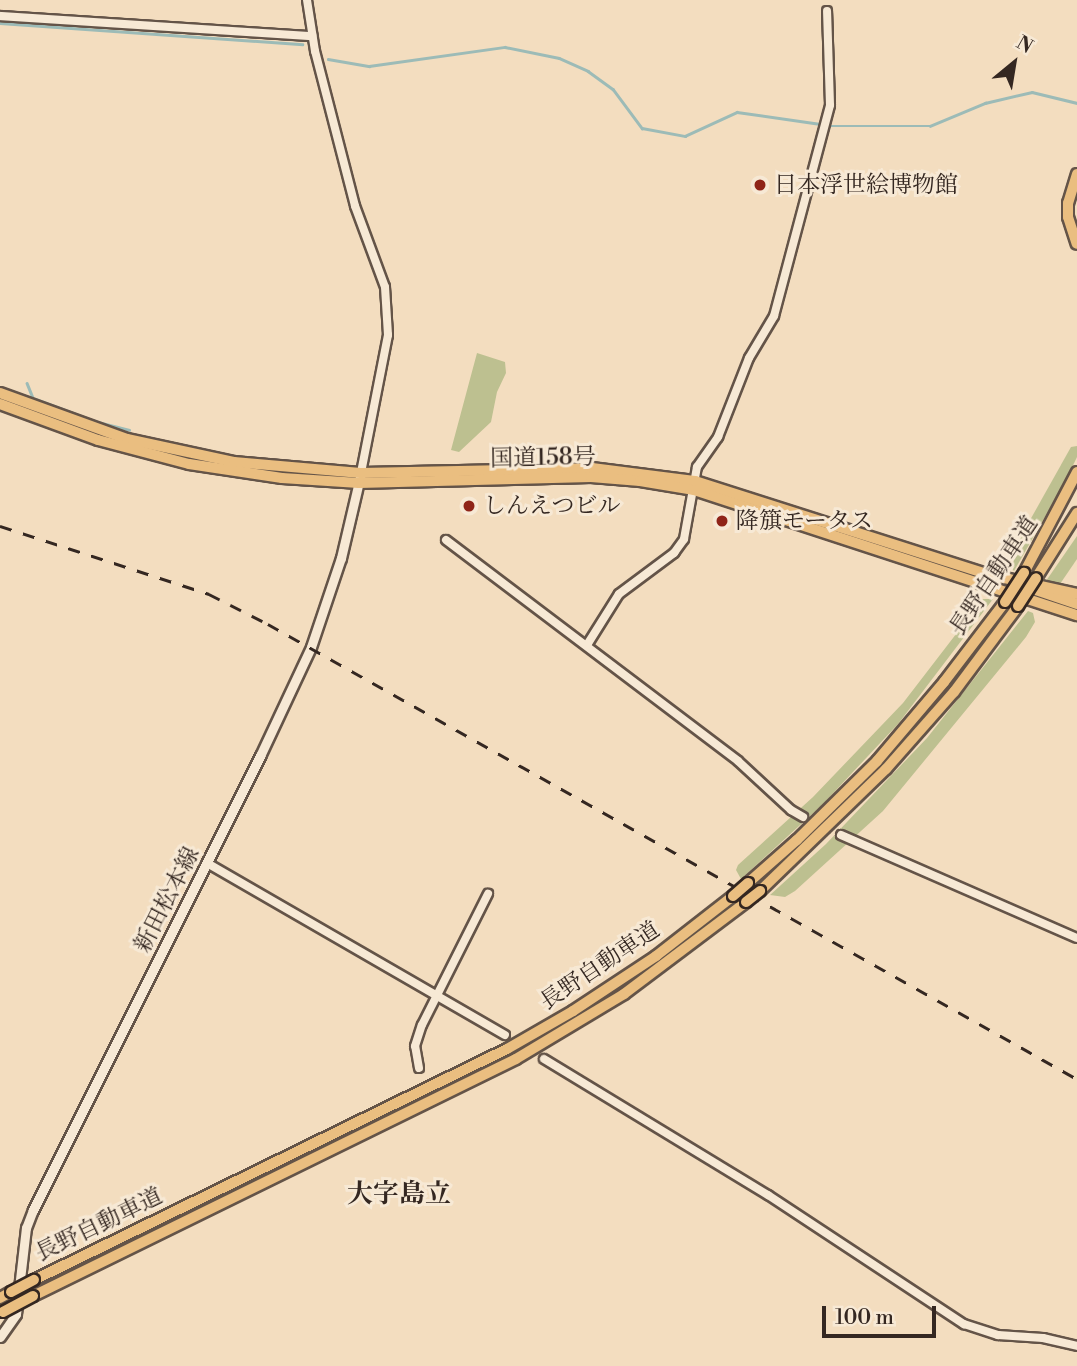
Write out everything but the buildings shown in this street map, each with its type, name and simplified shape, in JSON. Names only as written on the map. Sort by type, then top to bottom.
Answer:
[{"type":"highway","points":[[1077,174],[1068,203],[1068,217],[1077,244]]},
{"type":"highway","name":"国道158号","points":[[0,393],[127,439],[234,462],[360,478]]},
{"type":"highway","name":"国道158号","points":[[0,404],[98,440],[189,464],[282,478],[591,477],[694,486],[1077,604]]},
{"type":"highway","points":[[1024,573],[1077,472]]},
{"type":"highway","name":"国道158号","points":[[694,486],[1077,615]]},
{"type":"highway","name":"長野自動車道","points":[[0,1298],[507,1049],[573,1011],[656,956],[733,896],[797,840],[877,761],[944,682],[1004,602],[1077,486]]},
{"type":"highway","name":"長野自動車道","points":[[1,1313],[516,1059],[624,994],[760,891],[846,811],[954,692],[1018,606],[1077,513]]},
{"type":"highway","points":[[986,574],[1077,594]]},
{"type":"main road","name":"新田松本線","points":[[0,1337],[16,1314],[26,1228],[33,1210],[266,745],[321,625],[360,478]]},
{"type":"street","points":[[307,0],[312,36],[355,206],[385,287],[388,335],[360,478]]},
{"type":"street","points":[[587,645],[619,594],[674,553],[684,539],[697,467],[718,437],[749,358],[774,316],[830,105],[827,11]]},
{"type":"street","points":[[0,16],[312,36]]},
{"type":"street","points":[[446,540],[738,761],[791,810],[803,817]]},
{"type":"street","points":[[841,835],[1077,938]]},
{"type":"street","points":[[206,863],[505,1035]]},
{"type":"street","points":[[419,1068],[415,1046],[437,994],[488,894]]},
{"type":"street","points":[[544,1059],[768,1195],[964,1324],[998,1335],[1044,1338],[1077,1346]]},
{"type":"green space","points":[[477,353],[505,362],[506,373],[497,392],[491,422],[459,452],[451,450]]},
{"type":"green space","points":[[1077,446],[1077,457],[1066,480],[1014,571],[1010,566],[1011,554],[1071,447]]},
{"type":"green space","points":[[1077,536],[1077,559],[1060,584],[1046,581]]},
{"type":"green space","points":[[983,599],[993,599],[898,724],[822,805],[741,879],[736,870],[738,865],[813,797],[903,703]]},
{"type":"green space","points":[[1028,611],[1033,613],[1035,622],[1026,637],[883,811],[795,891],[785,897],[770,895],[826,844],[927,738]]},
{"type":"waterway","points":[[0,23],[302,44]]},
{"type":"waterway","points":[[328,59],[369,66],[505,47],[559,58],[588,71],[613,89],[642,128],[685,136],[737,112],[820,124]]},
{"type":"waterway","points":[[831,126],[930,126],[985,103],[1032,92],[1077,103]]},
{"type":"waterway","points":[[27,383],[33,398],[98,422],[129,430]]},
{"type":"tunnel","points":[[803,817],[841,835]]},
{"type":"railway","points":[[0,526],[209,594],[268,624],[1077,1079]]},
{"type":"place","name":"日本浮世絵博物館","points":[[760,185]]},
{"type":"place","name":"しんえつビル","points":[[469,506]]},
{"type":"place","name":"降簱モータス","points":[[722,521]]},
{"type":"district","name":"大字島立","points":[[399,1195]]}]
